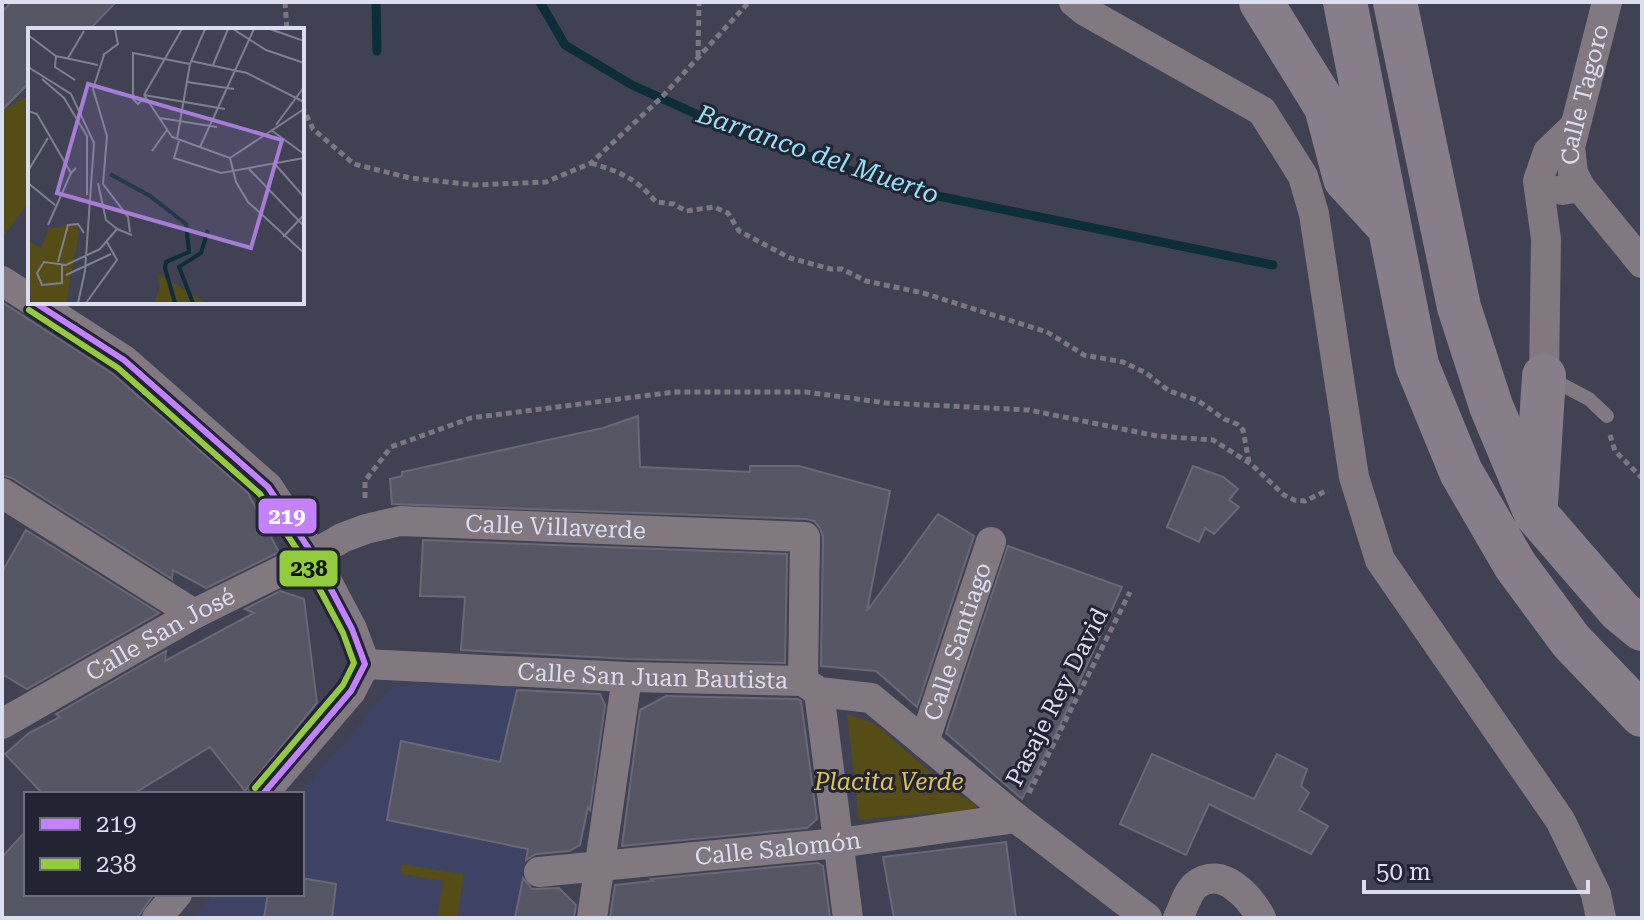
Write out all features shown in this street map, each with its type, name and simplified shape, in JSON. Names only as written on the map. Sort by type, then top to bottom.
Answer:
[{"type":"highway","points":[[1261,2],[1326,107],[1345,179],[1388,226]]},
{"type":"highway","points":[[1345,2],[1417,365],[1461,472],[1515,565],[1571,641],[1642,715]]},
{"type":"highway","points":[[1395,2],[1459,307],[1491,406],[1536,514],[1620,611],[1642,629]]},
{"type":"highway","points":[[1536,514],[1544,376]]},
{"type":"street","points":[[1074,2],[1262,111],[1303,176],[1314,214],[1354,477],[1380,560],[1560,820],[1596,894],[1601,918]]},
{"type":"street","name":"Calle Tagoro","points":[[1580,187],[1573,173],[1570,147],[1607,2]]},
{"type":"street","points":[[1546,239],[1538,181],[1548,152],[1574,127]]},
{"type":"street","points":[[1544,376],[1546,239],[1553,197],[1565,188],[1580,187],[1642,263]]},
{"type":"street","points":[[2,281],[28,298]]},
{"type":"street","points":[[37,304],[124,360],[268,487],[313,555],[352,629],[365,664],[351,691],[265,792]]},
{"type":"street","points":[[2,493],[194,614]]},
{"type":"street","name":"Calle Villaverde","points":[[313,555],[342,538],[400,521],[805,537],[811,686]]},
{"type":"street","name":"Calle Santiago","points":[[924,742],[991,542]]},
{"type":"street","name":"Calle San José","points":[[4,719],[194,614],[313,555]]},
{"type":"street","name":"Calle San Juan Bautista","points":[[365,664],[811,686],[871,698],[1016,818],[1147,918]]},
{"type":"street","points":[[592,918],[627,677]]},
{"type":"street","points":[[811,686],[839,843],[848,918]]},
{"type":"street","name":"Calle Salomón","points":[[539,872],[839,843],[1016,818]]},
{"type":"street","points":[[1178,918],[1194,886],[1205,880],[1220,880],[1240,888],[1261,918]]},
{"type":"street","points":[[157,918],[175,896]]},
{"type":"lane","points":[[1544,376],[1589,399],[1607,416]]},
{"type":"path","points":[[285,2],[287,28]]},
{"type":"path","points":[[698,57],[699,2]]},
{"type":"path","points":[[304,110],[313,129],[354,164],[410,178],[475,185],[546,182],[591,163],[661,98],[749,2]]},
{"type":"path","points":[[591,163],[622,172],[639,182],[656,202],[674,204],[686,211],[714,207],[728,213],[739,231],[790,258],[842,269],[866,281],[884,282],[936,297],[1047,332],[1084,355],[1123,362],[1146,373],[1169,391],[1197,400],[1224,419],[1237,424],[1243,430],[1249,462]]},
{"type":"path","points":[[366,529],[365,481],[391,447],[471,418],[674,392],[806,392],[886,403],[1029,410],[1157,436],[1213,440],[1249,462],[1284,495],[1294,500],[1305,501],[1354,477]]},
{"type":"path","points":[[1607,416],[1615,451],[1642,478]]},
{"type":"path","name":"Pasaje Rey David","points":[[1016,818],[1130,592]]},
{"type":"shaded area","points":[[395,683],[518,685],[508,728],[548,734],[515,918],[193,918],[211,896],[304,896],[304,792],[301,792]]},
{"type":"green space","points":[[28,95],[28,203],[2,238],[2,111]]},
{"type":"green space","name":"Placita Verde","points":[[847,714],[875,724],[951,790],[977,805],[974,814],[929,813],[859,820]]},
{"type":"green space","points":[[402,864],[464,874],[457,918],[437,918],[443,881],[401,874]]},
{"type":"building","points":[[12,2],[116,2],[91,28],[28,28],[28,84],[2,110],[2,12]]},
{"type":"building","points":[[2,302],[113,374],[248,493],[279,552],[206,588],[173,570],[172,579],[12,478],[2,475]]},
{"type":"building","points":[[638,416],[640,467],[750,472],[750,466],[799,466],[890,491],[867,611],[938,514],[974,536],[917,707],[876,671],[821,666],[823,537],[814,521],[392,504],[390,479],[402,476],[402,472],[603,428]]},
{"type":"building","points":[[1193,466],[1223,477],[1238,489],[1229,500],[1239,507],[1214,534],[1205,528],[1199,542],[1167,527]]},
{"type":"building","points":[[26,530],[159,613],[27,689],[2,674],[2,572]]},
{"type":"building","points":[[423,540],[787,554],[785,663],[461,650],[465,597],[420,596]]},
{"type":"building","points":[[1008,546],[1122,587],[1060,725],[1022,799],[946,733]]},
{"type":"building","points":[[280,591],[304,599],[317,703],[245,791],[210,747],[136,792],[41,792],[5,754],[29,733],[60,717],[56,714],[166,651],[165,661],[254,613],[245,609]]},
{"type":"building","points":[[517,690],[600,694],[605,705],[590,810],[588,807],[580,845],[569,851],[536,854],[526,860],[528,849],[387,820],[401,741],[500,762]]},
{"type":"building","points":[[666,696],[801,701],[817,819],[807,828],[622,846],[640,710]]},
{"type":"building","points":[[1152,754],[1254,799],[1277,754],[1307,769],[1301,786],[1309,793],[1299,810],[1328,826],[1311,854],[1209,804],[1186,855],[1120,824]]},
{"type":"building","points":[[24,833],[24,896],[153,896],[137,918],[2,918],[2,857]]},
{"type":"building","points":[[1006,842],[1016,918],[894,918],[883,857]]},
{"type":"building","points":[[818,863],[823,866],[830,918],[610,918],[615,885]]},
{"type":"building","points":[[304,878],[336,884],[332,918],[264,918],[268,896],[304,896]]},
{"type":"building","points":[[523,878],[532,889],[559,888],[576,905],[574,918],[515,918]]},
{"type":"waterway","points":[[376,2],[377,51]]},
{"type":"waterway","name":"Barranco del Muerto","points":[[540,2],[565,45],[632,85],[734,131],[904,189],[1273,265]]},
{"type":"transit line","name":"219","points":[[37,304],[124,360],[268,487],[313,555],[352,629],[365,664],[351,691],[265,792]]},
{"type":"transit line","name":"238","points":[[29,310],[118,368],[260,494],[304,560],[343,633],[354,663],[343,685],[255,788]]}]
